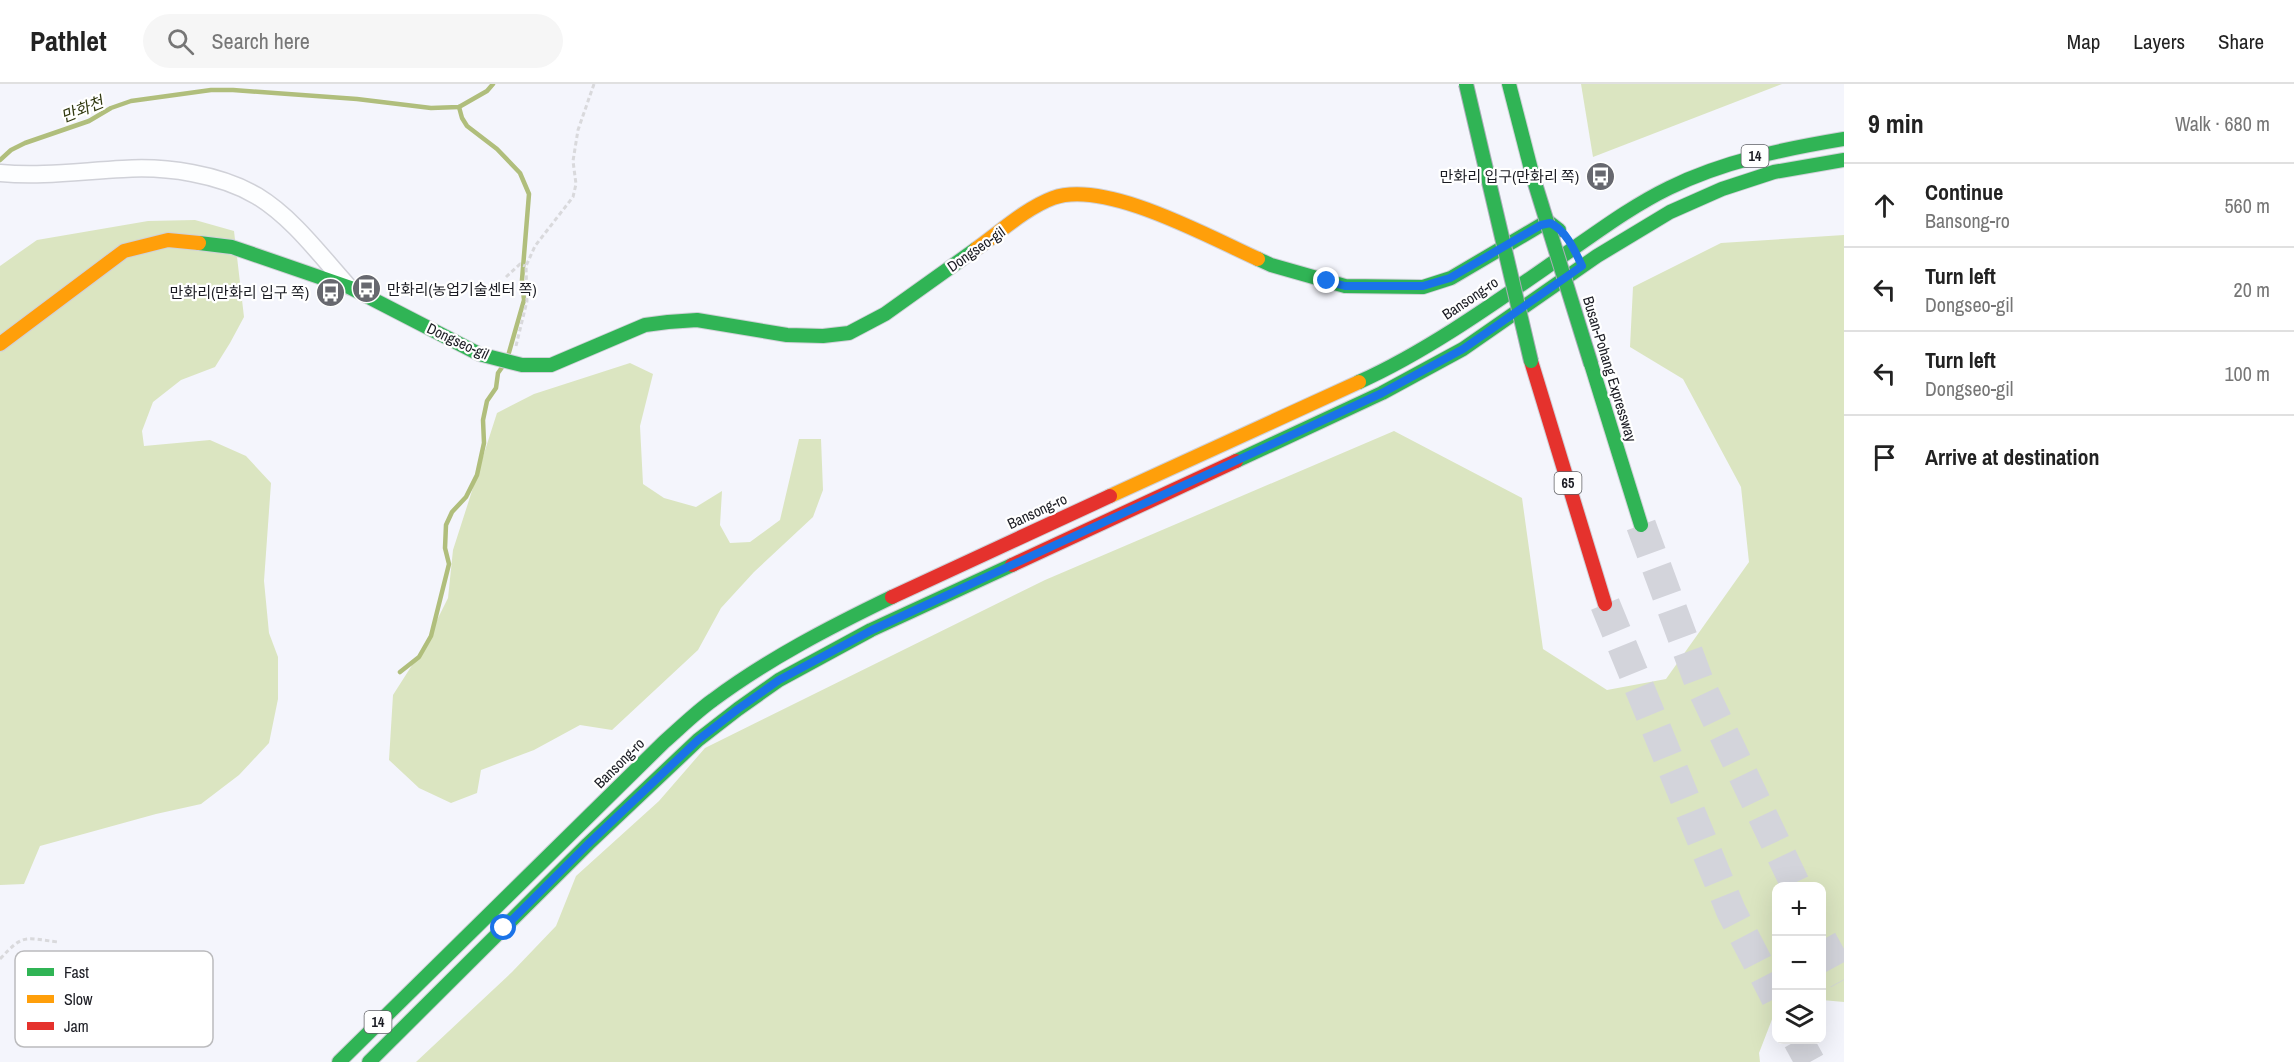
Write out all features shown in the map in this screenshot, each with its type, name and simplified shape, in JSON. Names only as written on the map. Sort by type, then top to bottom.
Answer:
[{"type":"main road","name":"65","points":[[1466,84],[1530,361],[1605,604]]},
{"type":"main road","name":"Busan-Pohang Expressway","points":[[1509,84],[1533,177],[1641,525]]},
{"type":"main road","name":"Bansong-ro","points":[[339,1062],[664,742],[711,701],[756,670],[846,619],[944,572],[1382,372],[1431,343],[1650,198],[1705,173],[1772,151],[1844,139]]},
{"type":"main road","name":"14","points":[[369,1062],[588,844],[698,740],[779,680],[872,630],[1382,393],[1463,349],[1582,266],[1670,212],[1722,189],[1774,172],[1844,160]]},
{"type":"main road","name":"Dongseo-gil","points":[[0,344],[124,251],[168,240],[232,247],[351,288],[479,354],[508,362],[550,364],[645,325],[668,322],[698,320],[787,335],[823,336],[849,333],[885,314],[1028,212],[1053,198],[1072,194],[1100,196],[1129,203],[1270,265],[1345,286],[1413,287],[1432,284],[1450,278],[1541,225],[1550,223],[1556,226],[1573,248],[1582,266]]},
{"type":"street","name":"Dongseo-gil","points":[[0,174],[27,176],[126,169],[168,170],[230,184],[256,195],[290,223],[351,288]]},
{"type":"street","points":[[304,272],[315,260],[316,251]]},
{"type":"path","points":[[508,362],[527,301],[526,266],[535,246],[573,197],[576,184],[573,162],[578,130],[594,84]]},
{"type":"path","points":[[506,277],[520,264],[526,266]]},
{"type":"path","points":[[0,959],[17,941],[28,938],[58,942]]},
{"type":"green space","points":[[1581,84],[1782,84],[1593,157]]},
{"type":"green space","points":[[195,220],[234,231],[244,317],[215,367],[181,380],[153,402],[142,431],[144,446],[210,440],[246,456],[271,483],[264,581],[269,633],[278,657],[278,699],[269,743],[239,775],[201,804],[40,846],[24,884],[0,885],[0,266],[37,240],[148,221]]},
{"type":"green space","points":[[1844,235],[1844,1002],[1826,1000],[1826,882],[1772,882],[1772,1019],[1759,1053],[1760,1062],[416,1062],[512,972],[556,926],[576,876],[659,801],[705,748],[1045,580],[1394,431],[1522,498],[1543,649],[1607,690],[1666,679],[1749,562],[1741,487],[1683,379],[1630,347],[1633,287],[1721,243]]},
{"type":"green space","points":[[630,363],[653,374],[640,426],[643,484],[664,498],[696,507],[722,491],[720,525],[730,543],[750,542],[780,520],[799,439],[821,439],[823,490],[813,517],[754,572],[721,608],[698,650],[612,730],[580,725],[534,750],[481,770],[477,793],[451,803],[419,788],[389,760],[393,695],[423,648],[448,598],[453,550],[497,413],[534,394]]},
{"type":"waterway","name":"만화천","points":[[0,160],[11,150],[25,143],[89,121],[111,108],[131,101],[211,90],[233,90],[357,99],[431,108],[459,107],[487,91],[493,84]]},
{"type":"waterway","points":[[459,107],[467,126],[497,149],[520,173],[529,194],[522,280],[524,300],[508,356]]},
{"type":"waterway","points":[[400,672],[419,657],[431,636],[449,564],[445,548],[446,525],[452,512],[466,497],[477,475],[484,443],[483,420],[487,401],[496,388],[498,373],[503,366]]},
{"type":"tunnel","points":[[1641,525],[1699,682],[1794,882]]},
{"type":"tunnel","points":[[1605,604],[1731,911],[1772,990]]},
{"type":"tunnel","points":[[1826,947],[1844,980]]},
{"type":"tunnel","points":[[1800,1044],[1810,1062]]},
{"type":"traffic: fast","points":[[1466,84],[1531,361]]},
{"type":"traffic: fast","points":[[1509,84],[1533,177]]},
{"type":"traffic: fast","points":[[1359,382],[1437,340],[1641,203],[1669,188],[1733,163],[1844,139]]},
{"type":"traffic: fast","points":[[1236,461],[1382,393],[1463,349],[1597,256],[1670,212],[1722,189],[1774,172],[1844,160]]},
{"type":"traffic: fast","points":[[1533,177],[1591,364]]},
{"type":"traffic: fast","points":[[1258,259],[1271,265],[1345,286],[1423,287],[1451,278],[1541,225],[1550,223],[1559,230]]},
{"type":"traffic: fast","points":[[199,243],[232,247],[351,288],[479,354],[522,365],[551,365],[645,325],[668,322],[697,320],[787,335],[823,336],[849,333],[885,314],[976,249]]},
{"type":"traffic: fast","points":[[1591,364],[1641,525]]},
{"type":"traffic: fast","points":[[369,1062],[588,844],[698,740],[738,709],[779,680],[871,630],[1012,565]]},
{"type":"traffic: fast","points":[[339,1062],[664,742],[700,710],[777,657],[892,597]]},
{"type":"traffic: slow","points":[[976,249],[1043,202],[1075,194],[1100,196],[1157,213],[1258,259]]},
{"type":"traffic: slow","points":[[0,344],[124,251],[168,240],[199,243]]},
{"type":"traffic: slow","points":[[1110,496],[1359,382]]},
{"type":"traffic: jam","points":[[1531,361],[1605,604]]},
{"type":"traffic: jam","points":[[1012,565],[1236,461]]},
{"type":"traffic: jam","points":[[892,597],[1110,496]]},
{"type":"place","name":"만화리 입구(만화리 쪽)","points":[[1600,176]]},
{"type":"place","name":"만화리(농업기술센터 쪽)","points":[[366,289]]},
{"type":"place","name":"만화리(만화리 입구 쪽)","points":[[330,292]]},
{"type":"route","points":[[504,928],[588,844],[698,740],[779,680],[872,630],[1382,393],[1463,349],[1582,266],[1573,248],[1556,226],[1550,223],[1541,225],[1450,278],[1423,286],[1386,288],[1345,286],[1327,281]]}]
